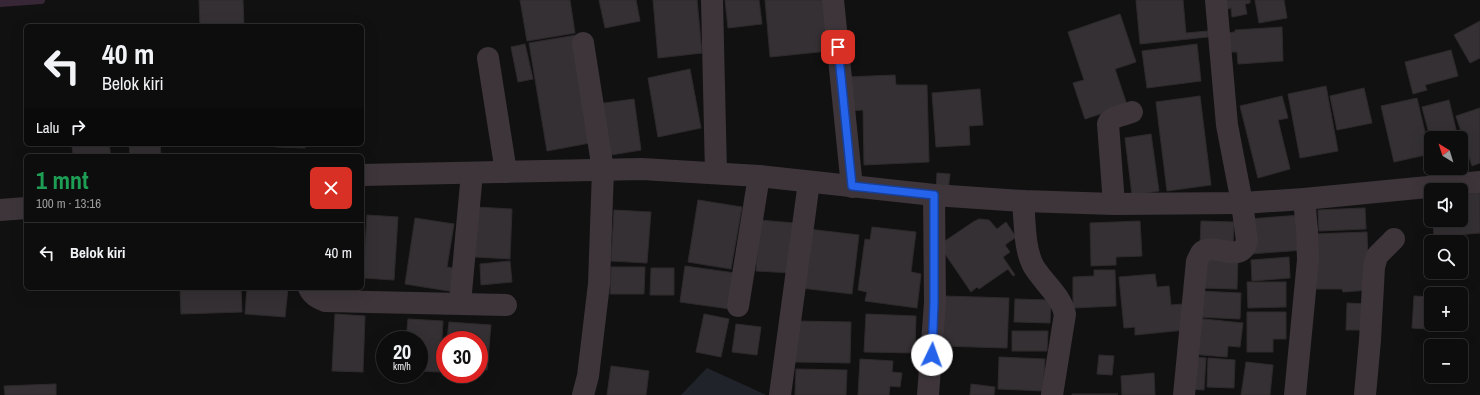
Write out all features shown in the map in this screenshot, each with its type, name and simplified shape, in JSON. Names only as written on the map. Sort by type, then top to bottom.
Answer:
[{"type":"street","points":[[712,0],[716,173]]},
{"type":"street","points":[[833,0],[852,186]]},
{"type":"street","points":[[1184,395],[1198,261],[1202,253],[1207,250],[1238,252],[1243,250],[1246,247],[1247,241],[1242,203],[1226,125],[1216,0]]},
{"type":"street","points":[[583,43],[602,170],[599,284],[588,376],[583,395]]},
{"type":"street","points":[[488,58],[506,172]]},
{"type":"street","points":[[1114,204],[1108,124],[1112,118],[1132,112]]},
{"type":"street","points":[[364,175],[642,169],[759,176],[934,195],[1023,201],[1114,204],[1242,203],[1304,199],[1480,182]]},
{"type":"street","points":[[460,303],[472,173]]},
{"type":"street","points":[[738,306],[759,176]]},
{"type":"street","points":[[780,395],[809,182]]},
{"type":"street","points":[[928,395],[934,303],[934,195]]},
{"type":"street","points":[[1295,395],[1308,260],[1308,230],[1304,199]]},
{"type":"street","points":[[1023,201],[1028,251],[1034,266],[1063,305],[1065,314],[1052,395]]},
{"type":"street","points":[[0,210],[24,208]]},
{"type":"street","points":[[1365,395],[1374,267],[1377,256],[1394,239]]},
{"type":"street","points":[[310,290],[316,297],[325,301],[506,304]]},
{"type":"shaded area","points":[[707,368],[766,395],[681,395]]},
{"type":"building","points":[[199,0],[243,0],[244,24],[200,24]]},
{"type":"building","points":[[520,0],[570,0],[575,33],[527,41]]},
{"type":"building","points":[[599,0],[636,0],[640,21],[605,28]]},
{"type":"building","points":[[653,0],[697,0],[702,53],[658,58]]},
{"type":"building","points":[[725,0],[759,0],[762,24],[728,28]]},
{"type":"building","points":[[765,0],[824,0],[829,51],[770,57]]},
{"type":"building","points":[[1136,0],[1183,0],[1186,33],[1208,31],[1208,37],[1140,44]]},
{"type":"building","points":[[1222,0],[1250,0],[1250,3],[1245,4],[1247,14],[1232,17],[1231,8],[1224,10]]},
{"type":"building","points":[[1255,0],[1284,0],[1287,18],[1259,23]]},
{"type":"building","points":[[1120,14],[1136,62],[1115,69],[1127,105],[1085,119],[1073,83],[1084,80],[1068,32]]},
{"type":"building","points":[[1480,21],[1480,58],[1470,63],[1454,35]]},
{"type":"building","points":[[1282,27],[1283,61],[1238,64],[1237,52],[1228,52],[1227,33],[1235,32],[1235,30]]},
{"type":"building","points":[[577,35],[595,142],[547,151],[529,43]]},
{"type":"building","points":[[525,44],[533,79],[518,82],[511,47]]},
{"type":"building","points":[[1197,44],[1201,81],[1147,88],[1142,51]]},
{"type":"building","points":[[1451,50],[1458,76],[1425,85],[1427,90],[1413,94],[1405,62]]},
{"type":"building","points":[[690,69],[701,128],[658,137],[648,78]]},
{"type":"building","points":[[895,75],[896,85],[927,85],[929,162],[864,165],[863,110],[847,111],[846,77]]},
{"type":"building","points":[[1326,86],[1338,151],[1300,158],[1288,94]]},
{"type":"building","points":[[1364,88],[1372,123],[1337,130],[1330,96]]},
{"type":"building","points":[[980,89],[983,125],[969,126],[970,145],[936,147],[932,93]]},
{"type":"building","points":[[1200,96],[1211,185],[1167,191],[1156,102]]},
{"type":"building","points":[[1282,96],[1288,118],[1278,120],[1290,169],[1258,178],[1240,106]]},
{"type":"building","points":[[1417,98],[1425,131],[1424,155],[1394,162],[1381,106]]},
{"type":"building","points":[[634,99],[641,150],[605,156],[597,104]]},
{"type":"building","points":[[1449,100],[1456,131],[1428,131],[1422,107]]},
{"type":"building","points":[[1480,108],[1480,163],[1472,166],[1468,154],[1468,131],[1461,131],[1456,116]]},
{"type":"building","points":[[1151,134],[1159,191],[1132,195],[1125,138]]},
{"type":"building","points":[[72,146],[109,146],[111,154],[73,154]]},
{"type":"building","points":[[129,146],[160,146],[161,154],[130,154]]},
{"type":"building","points":[[305,146],[305,148],[276,147]]},
{"type":"building","points":[[937,173],[950,174],[948,191],[936,190]]},
{"type":"building","points":[[1480,193],[1480,233],[1434,235],[1433,227],[1468,227],[1468,194]]},
{"type":"building","points":[[698,200],[742,207],[731,269],[688,262]]},
{"type":"building","points":[[476,207],[512,209],[510,259],[474,257]]},
{"type":"building","points":[[1365,208],[1366,229],[1319,231],[1318,210]]},
{"type":"building","points":[[614,210],[651,212],[647,263],[611,261]]},
{"type":"building","points":[[367,215],[398,217],[394,280],[364,278]]},
{"type":"building","points":[[1301,215],[1304,250],[1250,254],[1248,219]]},
{"type":"building","points":[[415,218],[454,224],[447,267],[459,269],[455,292],[405,284]]},
{"type":"building","points":[[979,219],[989,220],[997,229],[1006,222],[1016,237],[1005,245],[1010,252],[1003,257],[1015,275],[1013,276],[1008,269],[979,289],[977,287],[971,292],[939,245]]},
{"type":"building","points":[[759,220],[795,223],[792,273],[756,271]]},
{"type":"building","points":[[1140,221],[1142,256],[1116,257],[1116,265],[1091,266],[1090,223]]},
{"type":"building","points":[[1201,221],[1234,222],[1233,248],[1200,247]]},
{"type":"building","points":[[872,227],[916,232],[911,272],[921,274],[917,308],[865,301],[867,292],[858,290],[865,239],[870,240]]},
{"type":"building","points":[[808,229],[859,235],[852,294],[801,288]]},
{"type":"building","points":[[1367,232],[1369,290],[1343,292],[1342,289],[1316,289],[1314,234]]},
{"type":"building","points":[[1289,257],[1290,278],[1252,281],[1251,260]]},
{"type":"building","points":[[1200,258],[1238,258],[1237,289],[1199,288]]},
{"type":"building","points":[[510,261],[512,282],[481,285],[480,264]]},
{"type":"building","points":[[685,266],[735,273],[730,309],[680,302]]},
{"type":"building","points":[[611,267],[645,267],[644,294],[610,294]]},
{"type":"building","points":[[651,268],[674,268],[674,295],[650,295]]},
{"type":"building","points":[[1094,270],[1115,270],[1116,306],[1073,308],[1073,277],[1094,276]]},
{"type":"building","points":[[1155,274],[1157,287],[1169,286],[1171,305],[1183,304],[1185,330],[1135,335],[1135,327],[1124,328],[1119,277]]},
{"type":"building","points":[[1247,282],[1286,282],[1286,307],[1248,308]]},
{"type":"building","points":[[180,290],[241,290],[242,312],[181,314]]},
{"type":"building","points":[[247,290],[288,290],[285,317],[245,314]]},
{"type":"building","points":[[317,290],[360,290],[359,295],[316,294]]},
{"type":"building","points":[[1199,291],[1241,293],[1240,319],[1197,317]]},
{"type":"building","points":[[943,296],[1009,298],[1007,348],[941,346]]},
{"type":"building","points":[[1414,296],[1424,297],[1424,329],[1412,328]]},
{"type":"building","points":[[1015,299],[1051,300],[1050,323],[1014,322]]},
{"type":"building","points":[[1347,303],[1367,304],[1366,330],[1346,330]]},
{"type":"building","points":[[1247,312],[1286,312],[1286,339],[1273,339],[1273,352],[1247,352]]},
{"type":"building","points":[[335,314],[365,316],[363,372],[332,371]]},
{"type":"building","points":[[704,314],[729,319],[721,357],[696,352]]},
{"type":"building","points":[[866,314],[916,316],[915,353],[864,352]]},
{"type":"building","points":[[1194,318],[1243,323],[1240,347],[1228,346],[1227,357],[1190,354]]},
{"type":"building","points":[[408,319],[443,321],[442,331],[436,331],[436,372],[428,371],[428,331],[407,331]]},
{"type":"building","points":[[795,321],[851,322],[850,363],[794,362]]},
{"type":"building","points":[[449,322],[491,325],[488,359],[488,331],[448,331]]},
{"type":"building","points":[[736,324],[761,327],[757,355],[732,352]]},
{"type":"building","points":[[1012,331],[1048,331],[1047,351],[1012,351]]},
{"type":"building","points":[[1099,355],[1114,356],[1112,375],[1097,374]]},
{"type":"building","points":[[999,357],[1045,359],[1043,391],[998,389]]},
{"type":"building","points":[[1191,357],[1206,358],[1204,390],[1189,389]]},
{"type":"building","points":[[1208,358],[1235,360],[1234,388],[1207,387]]},
{"type":"building","points":[[860,359],[893,361],[892,372],[902,373],[900,387],[890,386],[889,395],[858,395]]},
{"type":"building","points":[[1246,362],[1273,365],[1270,395],[1241,395]]},
{"type":"building","points":[[611,366],[649,371],[646,395],[607,395]]},
{"type":"building","points":[[796,369],[847,370],[846,395],[795,395]]},
{"type":"building","points":[[1154,373],[1155,395],[1122,395],[1121,376]]},
{"type":"building","points":[[56,384],[56,395],[5,395],[4,386]]},
{"type":"building","points":[[971,384],[995,387],[994,395],[970,395]]},
{"type":"building","points":[[1072,394],[1118,394],[1072,395]]},
{"type":"waterway","points":[[0,3],[41,0]]},
{"type":"route","points":[[838,47],[852,186],[934,195],[934,303],[932,355]]}]
